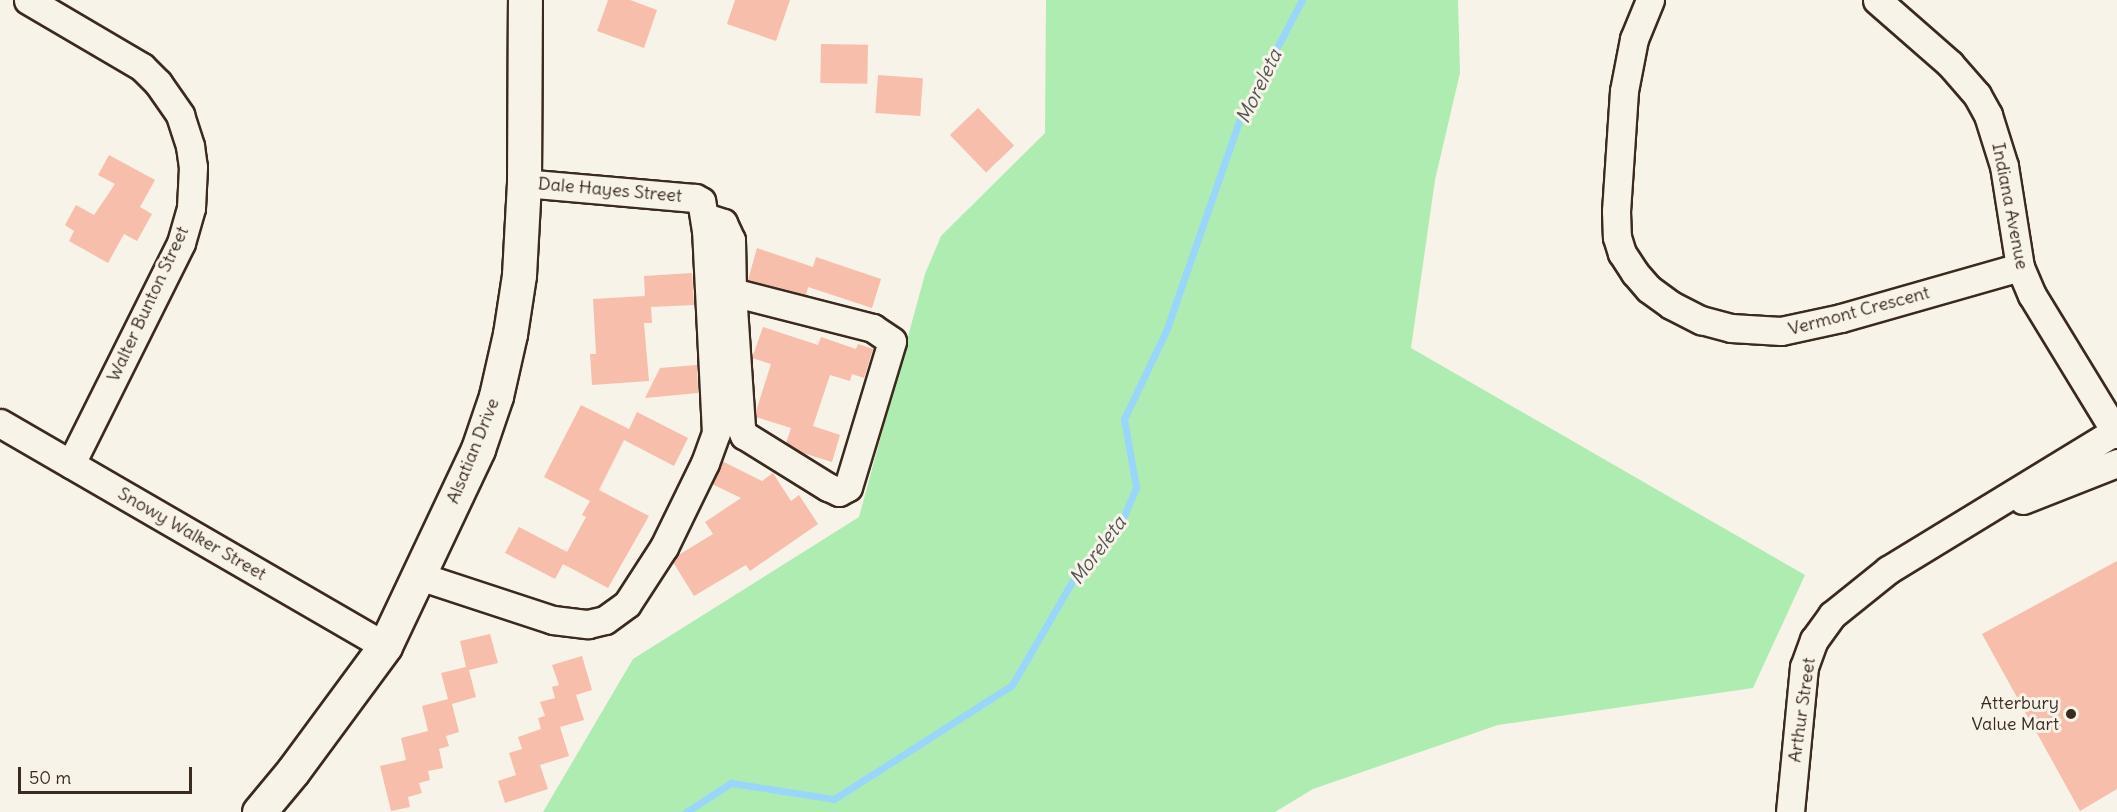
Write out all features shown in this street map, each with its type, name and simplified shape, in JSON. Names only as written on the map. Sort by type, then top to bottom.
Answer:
[{"type":"street","name":"Walter Bunton Street","points":[[28,0],[142,67],[158,83],[180,115],[190,146],[193,167],[191,208],[181,243],[71,464]]},
{"type":"street","name":"Alsatian Drive","points":[[259,812],[293,771],[385,646],[478,448],[496,396],[510,334],[519,275],[524,183],[525,0]]},
{"type":"street","name":"Vermont Crescent","points":[[1650,0],[1634,39],[1626,73],[1616,212],[1617,237],[1622,254],[1635,273],[1649,289],[1671,305],[1701,320],[1731,328],[1762,331],[1789,330],[2020,267]]},
{"type":"street","name":"Indiana Avenue","points":[[1877,0],[1950,64],[1977,95],[1988,115],[2004,166],[2020,267],[2032,295],[2116,432]]},
{"type":"street","name":"Dale Hayes Street","points":[[524,183],[700,207]]},
{"type":"street","points":[[700,207],[723,223],[731,240],[732,292],[741,428],[744,435],[839,492],[848,487],[892,341],[873,328],[732,292]]},
{"type":"street","points":[[419,576],[553,620],[570,623],[588,624],[605,620],[627,604],[664,547],[705,463],[716,433],[700,207]]},
{"type":"street","name":"Snowy Walker Street","points":[[0,423],[385,646]]},
{"type":"street","points":[[1983,512],[2116,432]]},
{"type":"street","points":[[1983,512],[2068,484],[2117,463]]},
{"type":"street","name":"Arthur Street","points":[[1790,812],[1804,667],[1814,640],[1832,615],[1888,570],[1983,512]]},
{"type":"green space","points":[[1046,0],[1458,0],[1460,73],[1435,180],[1411,348],[1805,575],[1753,688],[1498,725],[1313,789],[1275,812],[543,812],[633,659],[859,517],[925,274],[941,236],[1045,133]]},
{"type":"building","points":[[608,0],[630,0],[657,10],[644,48],[597,31]]},
{"type":"building","points":[[735,0],[790,0],[776,41],[727,24]]},
{"type":"building","points":[[821,44],[868,45],[867,84],[820,83]]},
{"type":"building","points":[[878,75],[923,78],[920,116],[875,113]]},
{"type":"building","points":[[978,108],[1014,145],[986,172],[950,135]]},
{"type":"building","points":[[109,155],[155,180],[140,207],[152,214],[137,241],[124,234],[108,263],[69,241],[74,231],[65,225],[76,205],[94,215],[115,184],[98,175]]},
{"type":"building","points":[[757,248],[813,267],[816,257],[881,279],[872,308],[808,287],[806,295],[748,280]]},
{"type":"building","points":[[692,273],[694,305],[651,307],[652,323],[644,323],[649,381],[592,385],[590,354],[596,354],[593,299],[645,296],[644,276]]},
{"type":"building","points":[[763,327],[818,345],[821,337],[856,349],[858,344],[873,349],[864,378],[852,374],[850,381],[830,375],[813,426],[840,435],[832,462],[803,453],[786,443],[791,428],[756,417],[771,364],[752,358]]},
{"type":"building","points":[[697,365],[698,393],[645,398],[660,368]]},
{"type":"building","points":[[581,405],[629,429],[637,412],[688,438],[674,466],[624,440],[599,490],[649,516],[608,588],[563,564],[555,579],[505,553],[519,527],[567,552],[586,517],[582,515],[590,501],[544,477]]},
{"type":"building","points":[[722,461],[762,481],[773,473],[791,501],[799,495],[818,524],[750,571],[746,565],[694,596],[673,562],[677,556],[713,534],[705,522],[741,498],[712,484]]},
{"type":"building","name":"Atterbury Value Mart","points":[[2117,561],[2117,789],[2080,811],[1982,634]]},
{"type":"building","points":[[490,634],[498,663],[469,670],[476,697],[452,704],[459,732],[446,736],[449,746],[439,749],[443,768],[428,771],[430,780],[419,783],[422,793],[408,797],[410,807],[391,811],[380,766],[406,760],[401,738],[428,731],[422,706],[448,699],[441,673],[466,667],[460,641]]},
{"type":"building","points":[[582,656],[592,690],[576,695],[584,720],[560,727],[569,756],[540,765],[548,789],[505,803],[498,781],[516,775],[509,753],[522,749],[518,737],[541,729],[538,718],[545,716],[540,702],[555,698],[552,687],[559,685],[552,665]]},
{"type":"waterway","name":"Moreleta","points":[[686,812],[731,783],[834,799],[1012,685],[1077,573],[1121,523],[1136,487],[1124,419],[1166,331],[1241,116],[1302,0]]},
{"type":"place","name":"Atterbury Value Mart","points":[[2071,714]]}]
